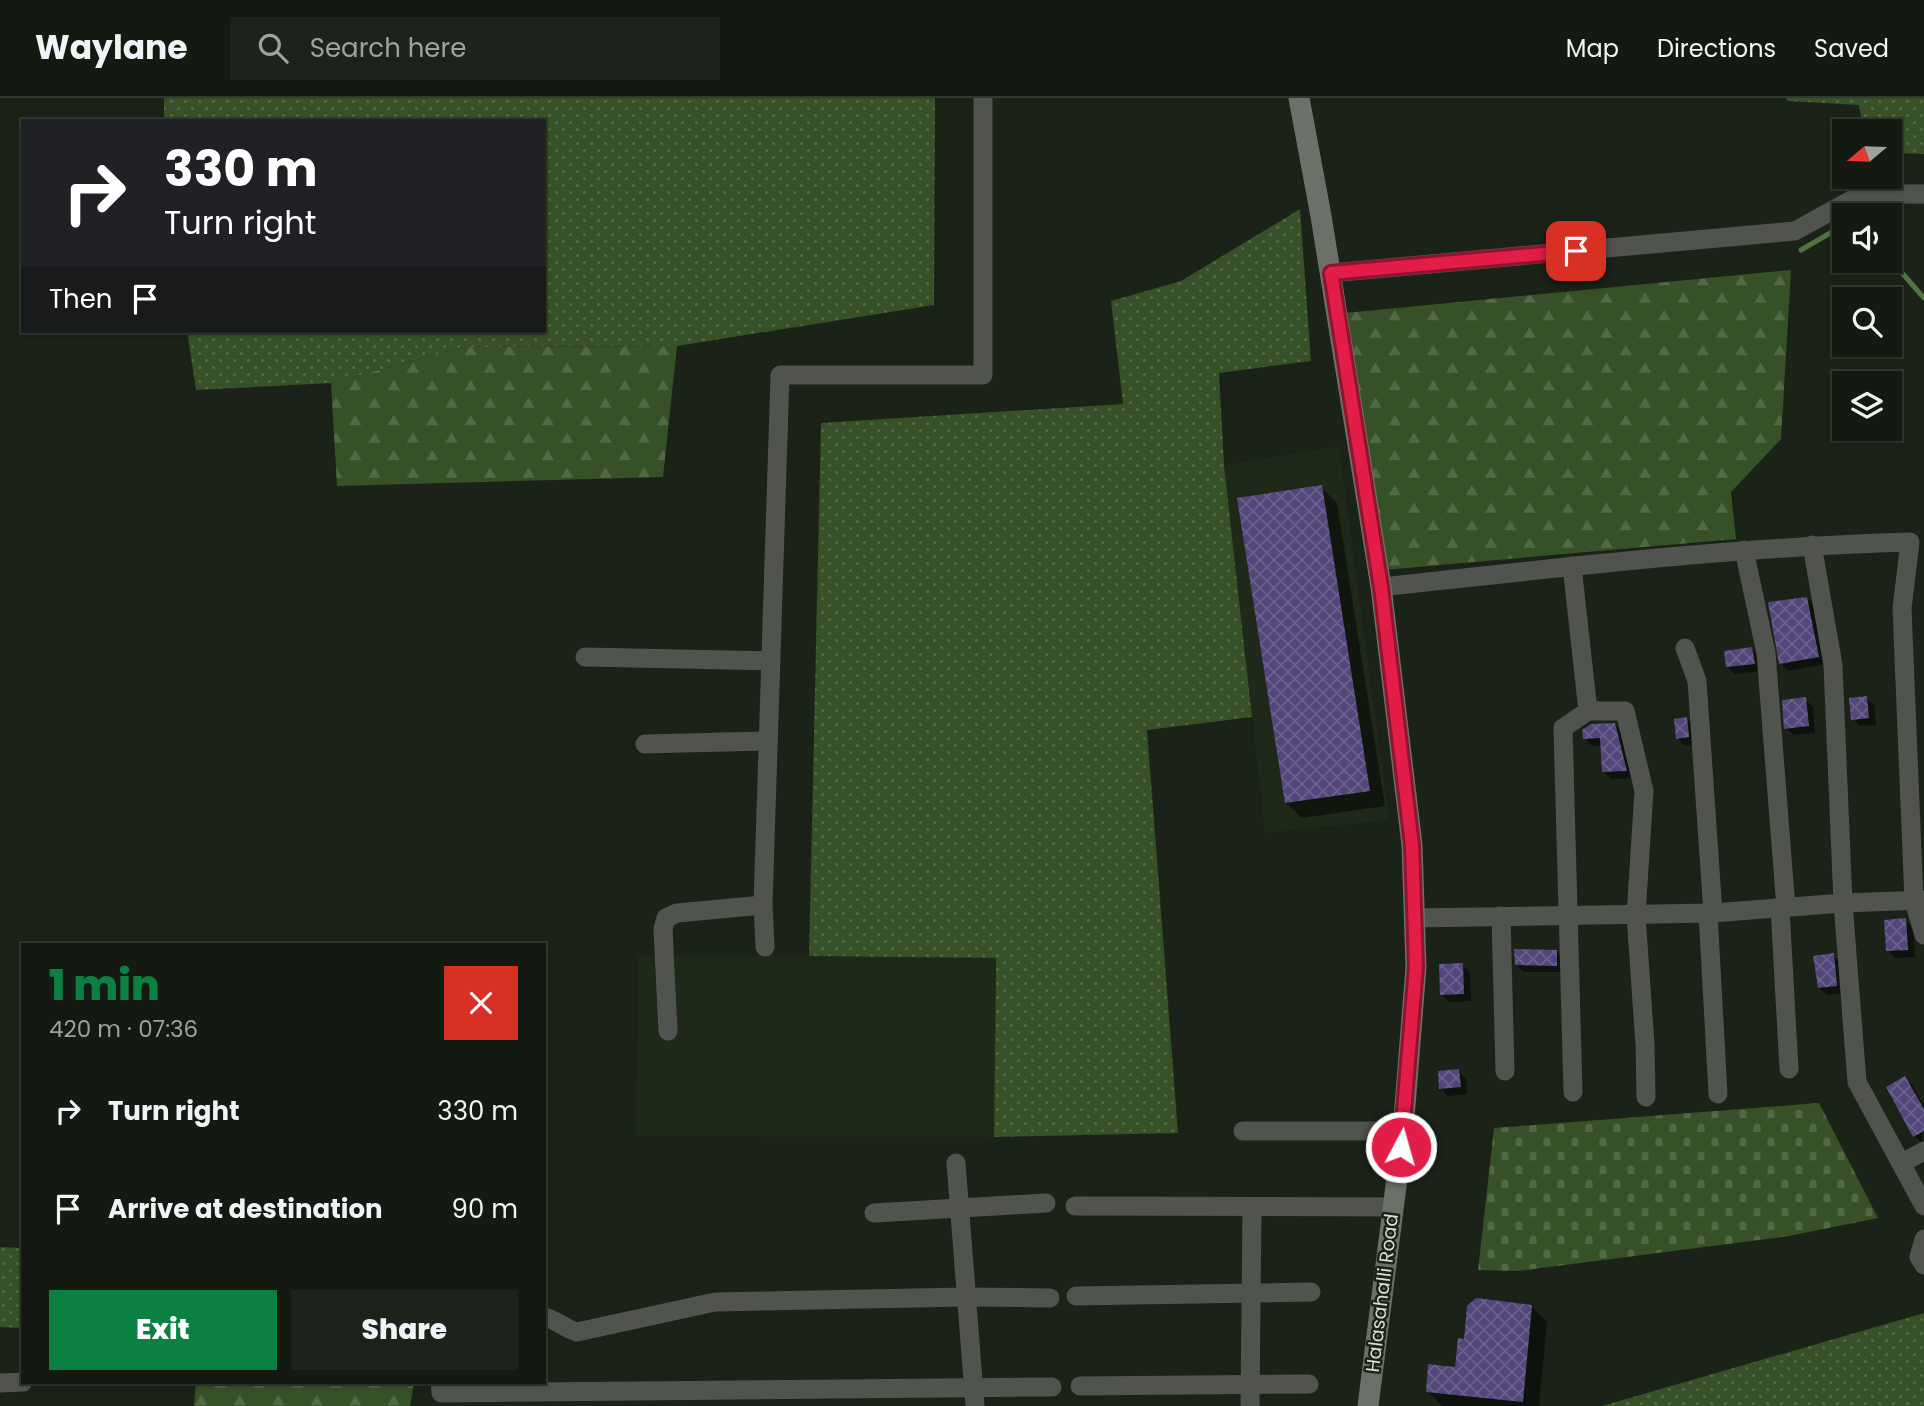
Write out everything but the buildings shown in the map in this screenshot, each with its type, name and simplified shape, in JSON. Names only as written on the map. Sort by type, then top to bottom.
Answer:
[{"type":"main road","name":"Halasahalli Road","points":[[1299,98],[1331,273],[1381,587],[1412,845],[1416,967],[1403,1131],[1368,1406]]},
{"type":"street","points":[[765,947],[768,741],[780,375],[983,375],[984,98]]},
{"type":"street","points":[[1331,273],[1795,231],[1867,194],[1924,194]]},
{"type":"street","points":[[1381,587],[1744,550],[1910,542],[1902,608],[1919,900],[1924,935]]},
{"type":"street","points":[[1812,545],[1833,666],[1843,902],[1857,1082],[1924,1206]]},
{"type":"street","points":[[1744,550],[1766,653],[1783,908],[1789,1069]]},
{"type":"street","points":[[1572,566],[1588,710]]},
{"type":"street","points":[[1685,648],[1697,681],[1711,913],[1718,1094]]},
{"type":"street","points":[[585,657],[771,661]]},
{"type":"street","points":[[1573,1092],[1563,728],[1588,710],[1625,712],[1644,791],[1636,915],[1646,1097]]},
{"type":"street","points":[[645,744],[768,741]]},
{"type":"street","points":[[1414,918],[1711,913],[1843,902],[1919,900]]},
{"type":"street","points":[[668,1031],[663,929],[666,918],[677,913],[764,905]]},
{"type":"street","points":[[1501,916],[1505,1071]]},
{"type":"street","points":[[1243,1131],[1403,1131]]},
{"type":"street","points":[[1902,1163],[1924,1151]]},
{"type":"street","points":[[956,1163],[975,1397]]},
{"type":"street","points":[[874,1213],[1046,1203]]},
{"type":"street","points":[[1075,1206],[1394,1207]]},
{"type":"street","points":[[1250,1406],[1252,1207]]},
{"type":"street","points":[[1924,1239],[1919,1257],[1924,1265]]},
{"type":"street","points":[[1076,1296],[1311,1292]]},
{"type":"street","points":[[546,1317],[567,1330],[577,1332],[715,1301],[1050,1298]]},
{"type":"street","points":[[0,1383],[21,1382]]},
{"type":"street","points":[[440,1384],[441,1393],[975,1397],[1052,1387]]},
{"type":"street","points":[[1080,1386],[1309,1384]]},
{"type":"shaded area","points":[[1339,446],[1389,820],[1265,833],[1224,465]]},
{"type":"shaded area","points":[[638,956],[996,957],[994,1137],[636,1136]]},
{"type":"green space","points":[[164,98],[935,98],[934,305],[677,346],[463,347],[331,383],[196,390],[187,333],[546,333],[546,119],[164,119]]},
{"type":"green space","points":[[1786,98],[1924,98],[1924,154],[1902,153],[1902,119],[1862,119],[1859,105],[1787,101]]},
{"type":"green space","points":[[1300,209],[1311,361],[1219,373],[1224,465],[1252,717],[1147,730],[1178,1133],[994,1137],[996,958],[809,956],[821,423],[1123,404],[1111,301],[1181,281]]},
{"type":"green space","points":[[1791,270],[1781,439],[1731,492],[1736,539],[1383,570],[1345,313]]},
{"type":"green space","points":[[677,346],[663,477],[337,486],[331,383],[463,347]]},
{"type":"green space","points":[[1819,1103],[1878,1218],[1789,1236],[1518,1271],[1478,1270],[1494,1128]]},
{"type":"green space","points":[[0,1247],[21,1248],[21,1328],[0,1327]]},
{"type":"green space","points":[[1924,1313],[1924,1406],[1602,1406]]},
{"type":"green space","points":[[196,1384],[414,1384],[410,1406],[194,1406]]},
{"type":"waterway","points":[[1801,250],[1832,232]]},
{"type":"waterway","points":[[1902,273],[1924,298]]},
{"type":"route","points":[[1401,1147],[1416,967],[1412,845],[1381,587],[1331,273],[1576,251]]}]
